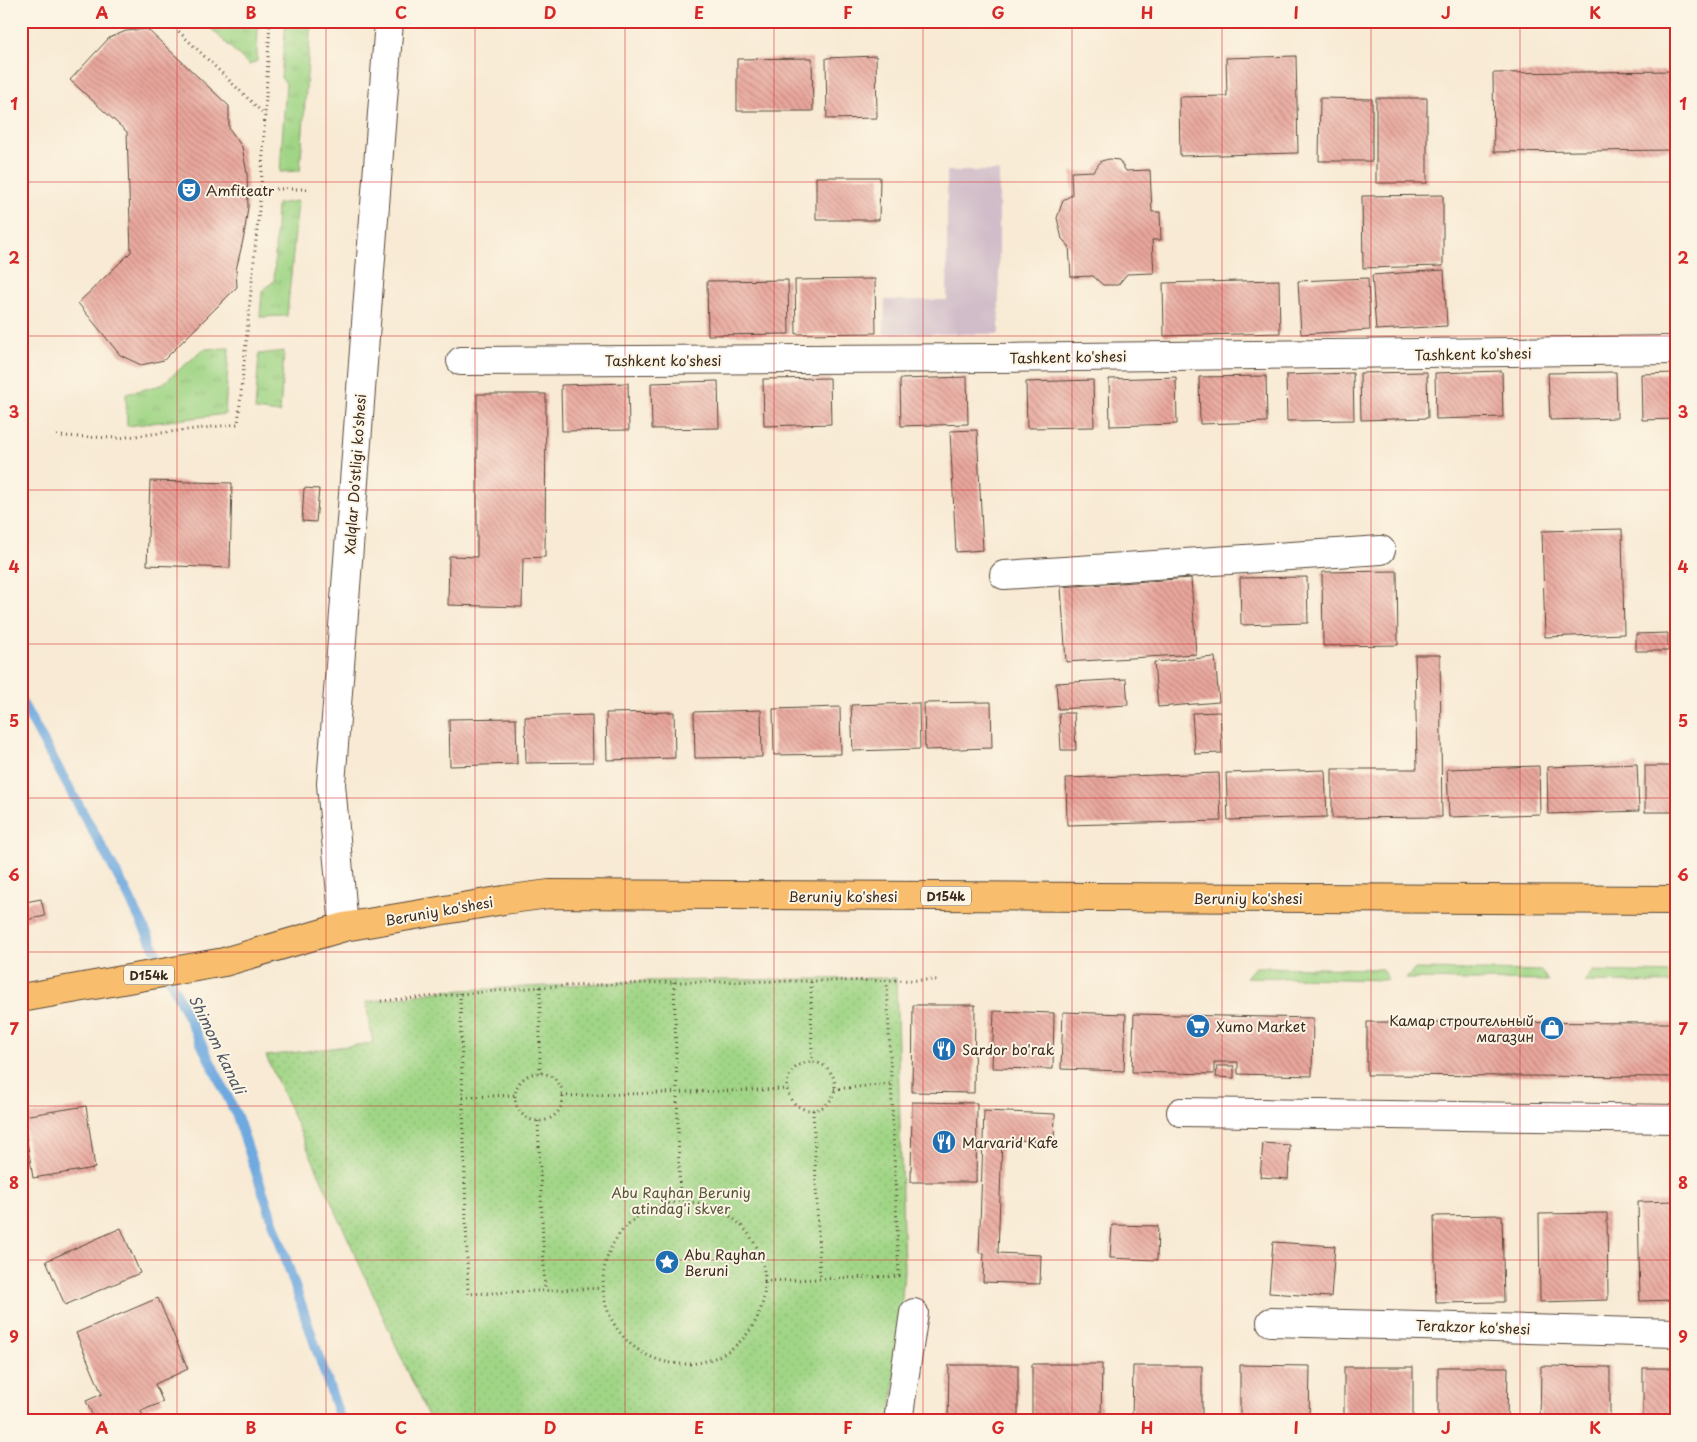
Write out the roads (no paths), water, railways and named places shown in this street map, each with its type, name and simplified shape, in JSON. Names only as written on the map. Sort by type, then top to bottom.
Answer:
[{"type":"main road","name":"Beruniy ko'shesi","points":[[21,998],[224,962],[344,927],[549,894],[1676,900]]},
{"type":"street","name":"Xalqlar Do'stligi ko'shesi","points":[[344,927],[331,784],[389,21]]},
{"type":"street","name":"Tashkent ko'shesi","points":[[461,361],[1012,358],[1676,350]]},
{"type":"street","points":[[1004,575],[1381,550]]},
{"type":"street","points":[[1181,1112],[1676,1119]]},
{"type":"street","points":[[898,1421],[914,1313]]},
{"type":"street","name":"Terakzor ko'shesi","points":[[1271,1322],[1676,1333]]},
{"type":"waterway","name":"Shimom kanali","points":[[21,701],[125,889],[237,1116],[341,1421]]},
{"type":"place","name":"Amfiteatr","points":[[189,190]]},
{"type":"place","name":"Xumo Market","points":[[1198,1026]]},
{"type":"place","name":"Камар строительный магазин","points":[[1552,1028]]},
{"type":"place","name":"Sardor bo'rak","points":[[944,1049]]},
{"type":"place","name":"Marvarid Kafe","points":[[944,1142]]},
{"type":"place","name":"Abu Rayhan Beruni","points":[[667,1262]]},
{"type":"park label","name":"Abu Rayhan Beruniy atindag'i skver","points":[[681,1200]]}]
